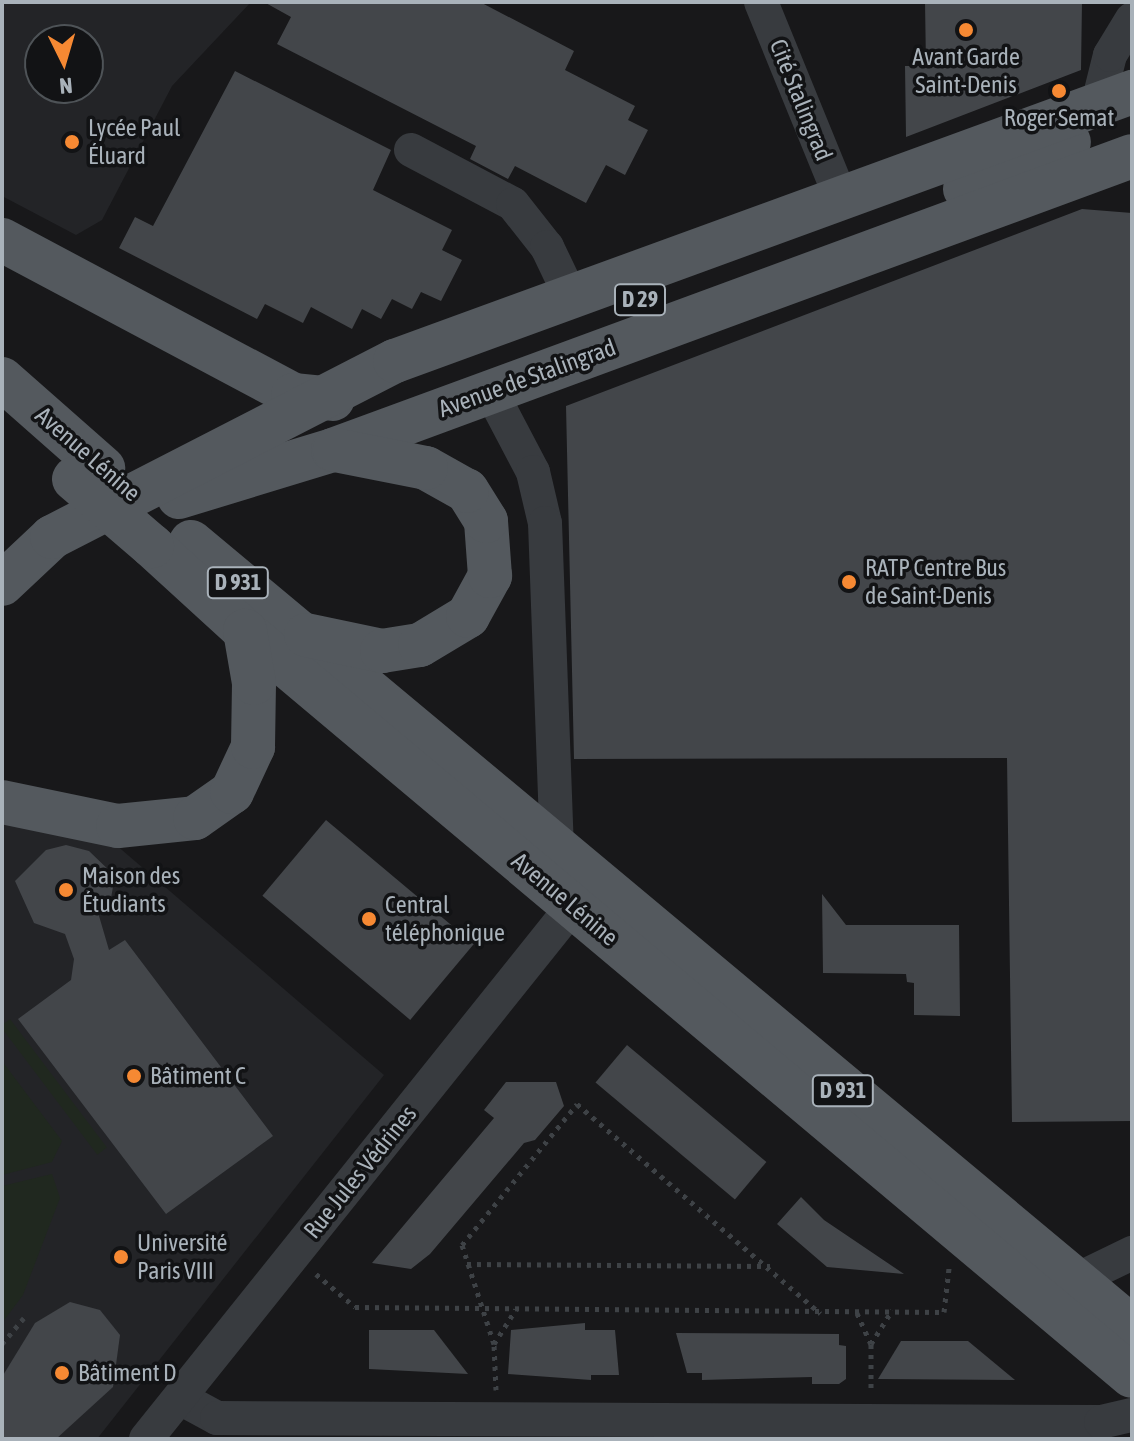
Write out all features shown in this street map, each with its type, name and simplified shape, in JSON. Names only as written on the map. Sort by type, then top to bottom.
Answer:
[{"type":"main road","name":"Avenue de Stalingrad","points":[[52,537],[211,458],[570,295],[841,198],[1121,104]]},
{"type":"main road","name":"Avenue de Stalingrad","points":[[387,379],[1069,142],[1121,104]]},
{"type":"main road","name":"D 29","points":[[598,352],[1069,142]]},
{"type":"main road","name":"Avenue de Stalingrad","points":[[2,555],[333,450],[1132,156]]},
{"type":"main road","points":[[2,240],[267,381],[315,399],[387,379]]},
{"type":"main road","name":"Avenue Lénine","points":[[2,379],[89,474]]},
{"type":"main road","points":[[267,381],[387,379]]},
{"type":"main road","name":"Avenue de Stalingrad","points":[[211,458],[315,399]]},
{"type":"main road","name":"Avenue Lénine","points":[[2,417],[89,474],[167,540],[294,632],[1072,1282],[1132,1327]]},
{"type":"main road","points":[[294,632],[359,649],[411,648],[468,616],[490,576],[486,521],[467,491],[426,468],[333,450]]},
{"type":"main road","points":[[2,584],[52,537]]},
{"type":"main road","name":"Avenue Lénine","points":[[167,540],[245,631],[1132,1376]]},
{"type":"main road","points":[[2,802],[118,826],[195,818],[232,792],[253,747],[254,683],[245,631]]},
{"type":"street","name":"Cité Stalingrad","points":[[761,2],[841,198]]},
{"type":"street","points":[[1121,104],[1110,55],[1132,19]]},
{"type":"street","points":[[411,150],[513,204],[547,247],[570,295]]},
{"type":"street","points":[[491,392],[533,472],[545,523],[557,851]]},
{"type":"street","name":"Rue Jules Védrines","points":[[146,1439],[573,906]]},
{"type":"street","points":[[1072,1282],[1132,1253]]},
{"type":"street","points":[[180,1398],[217,1418],[1101,1422],[1132,1415]]},
{"type":"path","points":[[497,1419],[494,1344],[480,1309],[462,1245],[577,1104],[772,1266],[820,1313]]},
{"type":"path","points":[[293,1256],[355,1307],[944,1312],[946,1272],[972,1239]]},
{"type":"path","points":[[467,1264],[772,1266]]},
{"type":"path","points":[[494,1344],[516,1309]]},
{"type":"path","points":[[871,1344],[892,1310]]},
{"type":"path","points":[[857,1313],[871,1344],[872,1420]]},
{"type":"path","points":[[2,1344],[24,1318]]},
{"type":"shaded area","name":"Lycée Paul Éluard","points":[[2,2],[251,2],[172,86],[102,220],[76,235],[2,196]]},
{"type":"shaded area","name":"Université Paris VIII","points":[[2,820],[115,844],[384,1075],[97,1439],[2,1439]]},
{"type":"shaded area","points":[[10,1019],[107,1148],[97,1155],[2,1028]]},
{"type":"shaded area","points":[[2,1061],[62,1141],[52,1162],[2,1175]]},
{"type":"shaded area","points":[[52,1174],[60,1198],[23,1295],[2,1323],[2,1186]]},
{"type":"building","points":[[264,2],[480,2],[574,51],[565,70],[635,106],[628,120],[648,130],[625,175],[606,165],[586,203],[515,166],[508,179],[470,159],[476,146],[277,44],[291,17]]},
{"type":"building","points":[[925,2],[1082,2],[1081,70],[906,137],[905,66],[926,66]]},
{"type":"building","points":[[235,71],[391,150],[373,190],[452,230],[442,250],[462,260],[441,301],[421,292],[412,309],[392,299],[381,319],[362,309],[352,329],[311,307],[303,323],[265,304],[257,319],[119,248],[135,217],[153,226]]},
{"type":"building","name":"RATP Centre Bus de Saint-Denis","points":[[1082,209],[1132,213],[1132,1121],[1012,1122],[1007,758],[574,759],[566,406]]},
{"type":"building","name":"Central téléphonique","points":[[326,820],[474,944],[410,1020],[262,896]]},
{"type":"building","name":"Bâtiment C","points":[[66,845],[89,851],[115,876],[111,898],[97,909],[109,950],[125,940],[273,1136],[166,1214],[18,1019],[71,980],[74,959],[65,934],[34,923],[15,881],[46,850]]},
{"type":"building","points":[[822,894],[846,925],[959,925],[960,1016],[914,1015],[914,983],[907,982],[906,974],[823,973]]},
{"type":"building","points":[[627,1045],[766,1162],[735,1200],[596,1083]]},
{"type":"building","points":[[506,1082],[556,1082],[564,1106],[535,1140],[524,1143],[430,1254],[411,1269],[372,1263],[494,1118],[484,1110]]},
{"type":"building","points":[[801,1197],[824,1220],[904,1274],[827,1267],[777,1224]]},
{"type":"building","name":"Bâtiment D","points":[[70,1302],[100,1310],[120,1335],[113,1387],[56,1439],[2,1439],[2,1377],[35,1323]]},
{"type":"building","points":[[585,1323],[585,1330],[615,1330],[619,1375],[591,1375],[591,1380],[508,1374],[511,1330]]},
{"type":"building","points":[[369,1330],[434,1330],[468,1374],[369,1369]]},
{"type":"building","points":[[676,1333],[839,1334],[839,1345],[846,1346],[846,1379],[839,1384],[812,1384],[812,1377],[702,1380],[702,1373],[687,1373]]},
{"type":"building","points":[[901,1341],[968,1341],[1015,1380],[878,1379]]},
{"type":"place","name":"Avant Garde Saint-Denis","points":[[966,30]]},
{"type":"place","name":"Roger Semat","points":[[1059,91]]},
{"type":"place","name":"Lycée Paul Éluard","points":[[72,142]]},
{"type":"place","name":"RATP Centre Bus de Saint-Denis","points":[[849,582]]},
{"type":"place","name":"Maison des Étudiants","points":[[66,890]]},
{"type":"place","name":"Central téléphonique","points":[[369,919]]},
{"type":"place","name":"Bâtiment C","points":[[134,1076]]},
{"type":"place","name":"Université Paris VIII","points":[[121,1257]]},
{"type":"place","name":"Bâtiment D","points":[[62,1373]]}]
